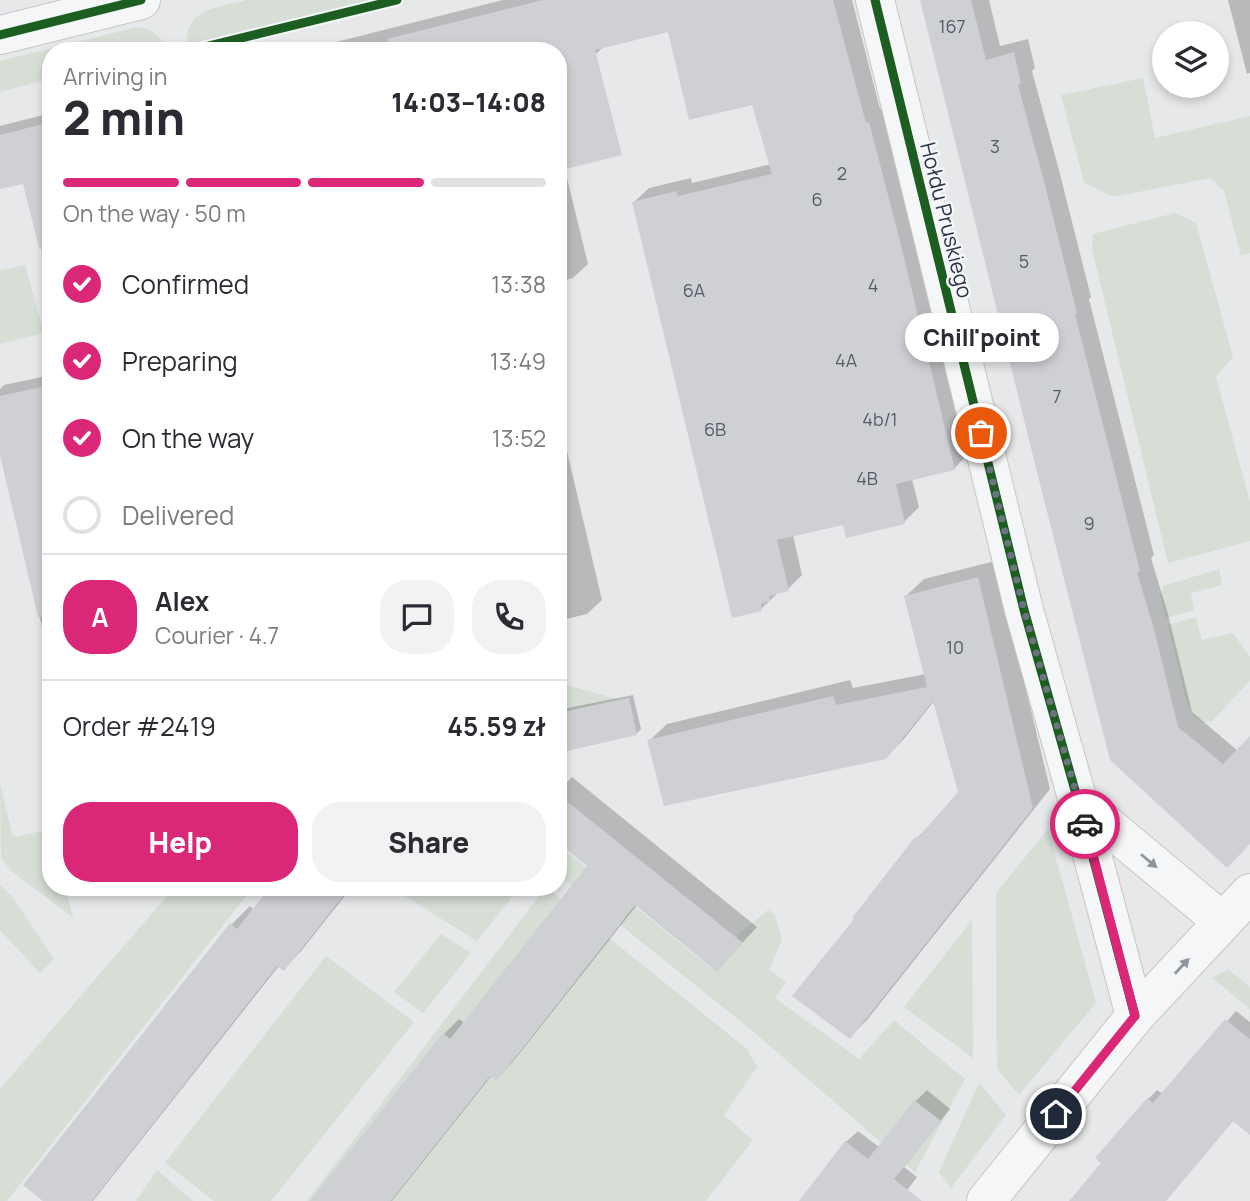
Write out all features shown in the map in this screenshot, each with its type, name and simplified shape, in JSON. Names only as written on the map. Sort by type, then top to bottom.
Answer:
[{"type":"street","points":[[0,34],[141,0]]},
{"type":"street","name":"Hołdu Pruskiego","points":[[875,0],[1024,610],[1079,801],[1135,1016]]},
{"type":"street","points":[[1079,801],[1223,922]]},
{"type":"street","points":[[986,1201],[1135,1016],[1250,893]]},
{"type":"shaded area","points":[[247,0],[371,0],[199,42],[187,42],[191,23],[206,11]]},
{"type":"shaded area","points":[[137,27],[147,29],[162,42],[77,42]]},
{"type":"shaded area","points":[[42,51],[42,81],[0,92],[0,61]]},
{"type":"shaded area","points":[[1143,78],[1155,138],[1250,116],[1250,253],[1241,256],[1224,191],[1210,178],[1113,197],[1084,182],[1061,95]]},
{"type":"shaded area","points":[[1175,213],[1196,223],[1233,357],[1216,377],[1250,502],[1250,541],[1168,563],[1092,249],[1093,234]]},
{"type":"shaded area","points":[[25,265],[42,334],[0,344],[0,270]]},
{"type":"shaded area","points":[[1219,569],[1222,585],[1191,593],[1194,610],[1166,618],[1160,595],[1163,586]]},
{"type":"shaded area","points":[[1196,617],[1202,640],[1233,633],[1250,657],[1250,681],[1212,721],[1203,723],[1194,717],[1187,703],[1168,625]]},
{"type":"shaded area","points":[[567,685],[618,699],[567,711]]},
{"type":"shaded area","points":[[0,784],[13,837],[42,831],[42,894],[10,870],[1,857]]},
{"type":"shaded area","points":[[1048,829],[1096,1003],[1019,1095],[997,1069],[996,893]]},
{"type":"shaded area","points":[[567,852],[711,968],[740,933],[768,910],[775,915],[782,940],[769,970],[786,982],[775,998],[859,1059],[894,1020],[965,1079],[915,1172],[754,1032],[567,882]]},
{"type":"shaded area","points":[[0,885],[11,895],[54,959],[40,973],[0,930]]},
{"type":"shaded area","points":[[44,896],[67,896],[76,920]]},
{"type":"shaded area","points":[[167,896],[246,896],[7,1201],[0,1201],[0,1089]]},
{"type":"shaded area","points":[[405,896],[513,896],[477,941]]},
{"type":"shaded area","points":[[539,896],[557,896],[747,1049],[757,1067],[724,1115],[753,1140],[706,1201],[307,1201]]},
{"type":"shaded area","points":[[972,920],[973,1058],[904,1007]]},
{"type":"shaded area","points":[[441,934],[471,953],[423,1013],[394,992]]},
{"type":"shaded area","points":[[326,956],[414,1022],[271,1201],[214,1201],[165,1163]]},
{"type":"shaded area","points":[[1228,969],[1250,987],[1250,1009],[1212,978]]},
{"type":"shaded area","points":[[979,1083],[1006,1115],[951,1188],[939,1172]]},
{"type":"shaded area","points":[[157,1170],[193,1201],[136,1201]]},
{"type":"building","points":[[543,0],[833,0],[866,123],[869,122],[902,249],[955,470],[896,484],[905,524],[846,538],[843,525],[777,540],[789,591],[769,596],[770,601],[761,604],[762,611],[732,618],[632,202],[676,191],[678,196],[772,174],[752,105],[689,120],[668,32],[595,50],[622,155],[567,169],[567,42],[388,42],[387,39]]},
{"type":"building","points":[[920,0],[971,0],[986,60],[1014,52],[1021,84],[1018,85],[1077,313],[1075,314],[1140,571],[1137,572],[1178,727],[1223,764],[1250,736],[1250,844],[1227,868],[1110,760]]},
{"type":"building","points":[[42,124],[42,248],[39,248],[23,184],[0,189],[0,135]]},
{"type":"building","points":[[42,387],[42,616],[38,617],[0,455],[0,396]]},
{"type":"building","points":[[978,577],[1033,808],[850,1039],[792,996],[915,837],[917,839],[958,792],[933,701],[886,759],[664,806],[647,740],[833,696],[836,705],[927,687],[904,596]]},
{"type":"building","points":[[629,698],[637,735],[567,751],[567,711]]},
{"type":"building","points":[[567,801],[743,943],[717,972],[635,905],[497,1081],[490,1076],[391,1201],[310,1201],[443,1033],[450,1039],[563,896],[567,896],[567,891],[587,866],[567,850]]},
{"type":"building","points":[[263,896],[343,896],[284,971],[277,966],[92,1201],[43,1201],[23,1185],[230,923],[237,929]]},
{"type":"building","points":[[1225,1019],[1250,1039],[1250,1135],[1233,1121],[1166,1201],[1069,1201],[1101,1163],[1095,1158],[1147,1098],[1153,1103]]},
{"type":"building","points":[[914,1100],[941,1121],[894,1179],[922,1201],[799,1201],[845,1141],[868,1159]]},
{"type":"cycle path","points":[[0,35],[141,0]]},
{"type":"cycle path","points":[[225,42],[397,0]]},
{"type":"cycle path","points":[[875,0],[1024,610],[1135,1016]]},
{"type":"way so far","points":[[981,433],[1024,610],[1085,824]]},
{"type":"place","name":"Chill'point","points":[[981,433]]},
{"type":"route","points":[[1056,1114],[1135,1016],[1085,824]]}]
